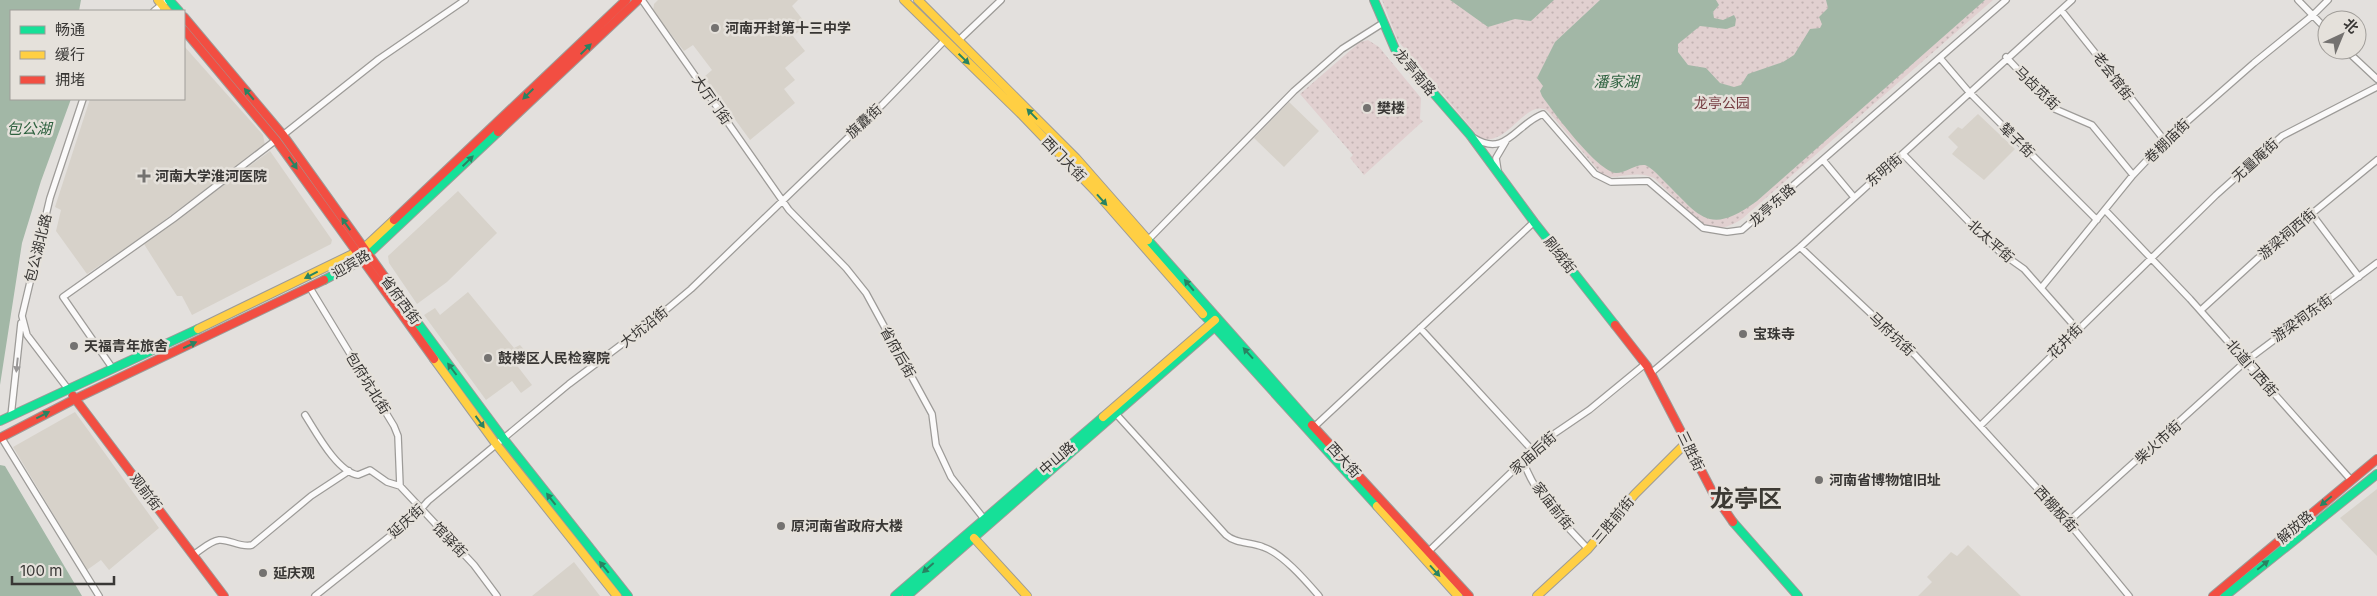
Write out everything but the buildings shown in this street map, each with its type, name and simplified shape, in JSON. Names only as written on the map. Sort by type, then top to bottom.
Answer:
[{"type":"main road","name":"迎宾路","points":[[0,421],[362,254],[626,0]]},
{"type":"main road","name":"迎宾路","points":[[0,437],[75,399],[310,288],[362,254],[638,0]]},
{"type":"main road","name":"西门大街","points":[[904,0],[1096,192],[1215,323]]},
{"type":"main road","name":"西门大街","points":[[918,0],[1076,158],[1149,239],[1215,323]]},
{"type":"main road","name":"龙亭南路","points":[[1374,0],[1390,42],[1400,56],[1470,135]]},
{"type":"main road","points":[[165,3],[177,10]]},
{"type":"main road","name":"省府西街","points":[[185,18],[279,137],[496,444],[614,595]]},
{"type":"main road","name":"省府西街","points":[[185,31],[279,137]]},
{"type":"main road","name":"刷绒街","points":[[1470,135],[1534,222],[1651,374]]},
{"type":"main road","name":"省府西街","points":[[362,254],[503,438],[628,596]]},
{"type":"main road","name":"中山路","points":[[907,596],[1117,415],[1215,323]]},
{"type":"main road","name":"中山路","points":[[896,596],[1215,323]]},
{"type":"main road","name":"西大街","points":[[1215,323],[1314,427],[1469,596]]},
{"type":"main road","name":"西大街","points":[[1215,323],[1458,596]]},
{"type":"main road","name":"三胜街","points":[[1651,374],[1706,480],[1728,515],[1794,595]]},
{"type":"main road","name":"观前街","points":[[68,389],[224,596]]},
{"type":"main road","name":"三胜前街","points":[[1537,596],[1588,549],[1635,494],[1687,442]]},
{"type":"main road","name":"解放路","points":[[2213,596],[2377,459]]},
{"type":"main road","name":"解放路","points":[[2225,596],[2377,474]]},
{"type":"main road","points":[[974,538],[1027,596]]},
{"type":"street","points":[[113,369],[63,297],[173,218],[386,54],[465,0]]},
{"type":"street","name":"大厅门街","points":[[642,0],[782,200]]},
{"type":"street","points":[[959,40],[1002,0]]},
{"type":"street","name":"龙亭东路","points":[[1506,141],[1535,117],[1543,114],[1595,174],[1611,182],[1648,181],[1703,228],[1726,232],[1748,227],[2006,0]]},
{"type":"street","name":"东明街","points":[[1651,374],[1800,247],[1853,196],[1903,154],[2006,57],[2072,0]]},
{"type":"street","points":[[2298,0],[2317,20]]},
{"type":"street","name":"卷棚庙街","points":[[2042,287],[2133,175],[2166,141],[2254,63],[2313,16],[2328,0]]},
{"type":"street","name":"老会馆街","points":[[2061,10],[2166,141]]},
{"type":"street","points":[[1149,239],[1294,91],[1342,49],[1383,23]]},
{"type":"street","name":"旗纛街","points":[[782,200],[945,40]]},
{"type":"street","name":"马齿苋街","points":[[2006,57],[2055,109],[2092,126],[2133,175]]},
{"type":"street","name":"辇子街","points":[[1940,58],[1969,92],[2097,220]]},
{"type":"street","points":[[2357,60],[2377,79]]},
{"type":"street","name":"无量庵街","points":[[2152,258],[2216,195],[2282,136],[2377,87]]},
{"type":"street","name":"包公湖北路","points":[[11,416],[22,316],[50,198],[83,100]]},
{"type":"street","points":[[1470,135],[1490,145],[1506,141]]},
{"type":"street","points":[[1498,173],[1496,158],[1506,141]]},
{"type":"street","name":"北太平街","points":[[1903,154],[2000,252],[2024,269],[2042,287],[2077,329]]},
{"type":"street","points":[[1823,160],[1853,196]]},
{"type":"street","name":"游梁祠西街","points":[[2201,310],[2311,213],[2377,160]]},
{"type":"street","name":"大坑沿街","points":[[496,444],[691,288],[782,200]]},
{"type":"street","name":"省府后街","points":[[782,200],[866,293],[932,414],[936,445],[951,477],[985,520]]},
{"type":"street","name":"北道门西街","points":[[2105,210],[2201,310],[2351,480]]},
{"type":"street","points":[[2311,213],[2358,277]]},
{"type":"street","points":[[1314,427],[1534,222]]},
{"type":"street","name":"马府坑街","points":[[1800,247],[1915,355],[1980,426]]},
{"type":"street","name":"花井街","points":[[1980,426],[2077,329],[2152,258]]},
{"type":"street","name":"游梁祠东街","points":[[2246,361],[2377,262]]},
{"type":"street","name":"包府坑北街","points":[[310,288],[394,426],[398,436],[398,475],[400,486]]},
{"type":"street","points":[[22,316],[27,335],[68,389]]},
{"type":"street","points":[[1420,328],[1533,451]]},
{"type":"street","name":"柴火市街","points":[[2068,522],[2246,361]]},
{"type":"street","name":"家庙后街","points":[[1428,552],[1533,451],[1645,364]]},
{"type":"street","points":[[305,415],[336,461],[349,472],[358,475],[370,470],[387,482],[400,486]]},
{"type":"street","points":[[1117,415],[1230,539],[1266,548],[1279,557],[1319,596]]},
{"type":"street","name":"西棚板街","points":[[1980,426],[2068,522],[2130,596]]},
{"type":"street","points":[[0,437],[99,596]]},
{"type":"street","name":"延庆街","points":[[315,596],[421,509],[496,444]]},
{"type":"street","name":"家庙前街","points":[[1523,460],[1527,472],[1539,491],[1588,549]]},
{"type":"street","points":[[193,555],[213,542],[221,540],[246,546],[252,545],[310,496],[349,472]]},
{"type":"street","name":"馆驿街","points":[[400,486],[474,565],[497,596]]},
{"type":"shaded area","points":[[658,0],[798,0],[792,6],[807,25],[793,36],[805,51],[785,68],[795,80],[784,89],[795,103],[750,140],[704,77],[712,70],[693,45],[684,51],[653,11],[654,4]]},
{"type":"shaded area","name":"河南大学淮河医院","points":[[185,47],[263,135],[265,145],[139,239],[87,274],[56,231],[61,210],[55,207],[90,100],[185,100]]},
{"type":"shaded area","points":[[1289,102],[1319,131],[1284,167],[1254,138]]},
{"type":"shaded area","points":[[1978,114],[2015,149],[1984,180],[1952,154],[1958,147],[1948,137],[1958,127],[1962,129]]},
{"type":"shaded area","points":[[270,151],[332,240],[331,244],[192,315],[182,296],[177,296],[144,244]]},
{"type":"shaded area","points":[[458,191],[497,233],[447,282],[417,304],[389,263],[388,256]]},
{"type":"shaded area","name":"鼓楼区人民检察院","points":[[468,292],[514,348],[520,345],[527,353],[515,363],[532,385],[521,393],[512,381],[486,400],[424,315],[435,308],[440,315]]},
{"type":"shaded area","points":[[75,412],[159,528],[109,570],[101,560],[87,570],[13,447]]},
{"type":"shaded area","points":[[2377,489],[2377,556],[2340,518]]},
{"type":"shaded area","points":[[1968,545],[2021,596],[1918,596],[1932,582],[1927,577],[1951,552],[1957,556]]},
{"type":"shaded area","points":[[574,562],[600,596],[532,596]]},
{"type":"green space","name":"潘家湖","points":[[1382,0],[1993,0],[1743,218],[1728,226],[1717,228],[1700,223],[1654,178],[1635,174],[1604,177],[1548,111],[1540,109],[1531,111],[1498,136],[1489,139],[1479,137],[1398,41]]},
{"type":"green space","name":"樊楼","points":[[1368,40],[1379,47],[1421,98],[1420,119],[1423,121],[1364,175],[1350,158],[1353,155],[1300,94],[1360,42]]},
{"type":"water","name":"包公湖","points":[[0,0],[81,0],[79,10],[10,10],[10,100],[71,100],[41,181],[22,243],[0,385]]},
{"type":"water","points":[[1450,0],[1554,0],[1531,21],[1515,19],[1488,27]]},
{"type":"water","name":"潘家湖","points":[[1600,0],[1716,0],[1719,5],[1713,12],[1714,18],[1723,20],[1734,15],[1736,19],[1735,26],[1726,29],[1700,26],[1678,44],[1678,52],[1688,65],[1706,68],[1720,83],[1734,87],[1741,85],[1748,74],[1783,62],[1794,55],[1810,29],[1820,28],[1822,24],[1819,17],[1828,8],[1826,0],[1985,0],[1757,201],[1727,218],[1715,220],[1706,218],[1696,212],[1655,172],[1645,165],[1616,173],[1598,163],[1576,140],[1542,96],[1540,91],[1543,86],[1537,78],[1555,42]]},
{"type":"water","points":[[0,465],[5,466],[82,596],[0,596]]},
{"type":"traffic: fast","points":[[169,0],[178,10]]},
{"type":"traffic: fast","points":[[1374,0],[1395,49],[1470,135],[1534,222],[1615,325]]},
{"type":"traffic: fast","points":[[324,280],[362,260],[498,132]]},
{"type":"traffic: fast","points":[[1148,240],[1312,425]]},
{"type":"traffic: fast","points":[[1203,314],[1377,506]]},
{"type":"traffic: fast","points":[[417,322],[503,438],[628,596]]},
{"type":"traffic: fast","points":[[907,596],[1218,324]]},
{"type":"traffic: fast","points":[[0,421],[198,329]]},
{"type":"traffic: fast","points":[[895,596],[1103,417]]},
{"type":"traffic: fast","points":[[2225,596],[2377,474]]},
{"type":"traffic: fast","points":[[1733,522],[1798,596]]},
{"type":"traffic: slow","points":[[158,0],[166,10]]},
{"type":"traffic: slow","points":[[904,0],[1022,115],[1096,192],[1203,314]]},
{"type":"traffic: slow","points":[[918,0],[1076,158],[1148,240]]},
{"type":"traffic: slow","points":[[198,329],[363,249],[394,220]]},
{"type":"traffic: slow","points":[[1103,417],[1215,320]]},
{"type":"traffic: slow","points":[[434,359],[496,444],[617,596]]},
{"type":"traffic: slow","points":[[1537,596],[1588,549],[1635,494],[1687,442]]},
{"type":"traffic: slow","points":[[1377,506],[1458,596]]},
{"type":"traffic: slow","points":[[974,538],[1027,596]]},
{"type":"traffic: jam","points":[[394,220],[626,0]]},
{"type":"traffic: jam","points":[[498,132],[638,0]]},
{"type":"traffic: jam","points":[[185,18],[283,135],[417,322]]},
{"type":"traffic: jam","points":[[185,31],[276,140],[434,359]]},
{"type":"traffic: jam","points":[[0,438],[75,399],[324,280]]},
{"type":"traffic: jam","points":[[1615,325],[1647,366],[1713,493],[1733,522]]},
{"type":"traffic: jam","points":[[73,396],[224,596]]},
{"type":"traffic: jam","points":[[1312,425],[1469,596]]},
{"type":"traffic: jam","points":[[2213,596],[2377,459]]},
{"type":"place","name":"河南开封第十三中学","points":[[715,28]]},
{"type":"place","name":"樊楼","points":[[1367,108]]},
{"type":"place","name":"河南大学淮河医院","points":[[144,176]]},
{"type":"place","name":"宝珠寺","points":[[1743,334]]},
{"type":"place","name":"天福青年旅舍","points":[[74,346]]},
{"type":"place","name":"鼓楼区人民检察院","points":[[488,358]]},
{"type":"place","name":"河南省博物馆旧址","points":[[1819,480]]},
{"type":"place","name":"原河南省政府大楼","points":[[781,526]]},
{"type":"place","name":"延庆观","points":[[263,573]]},
{"type":"district","name":"龙亭区","points":[[1746,499]]},
{"type":"park label","name":"龙亭公园","points":[[1722,103]]}]
